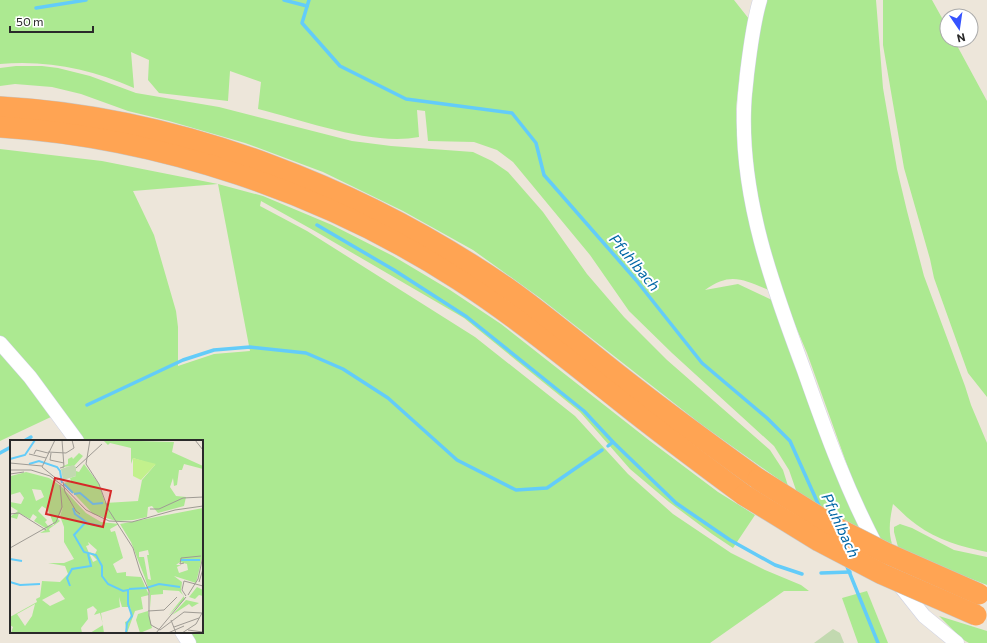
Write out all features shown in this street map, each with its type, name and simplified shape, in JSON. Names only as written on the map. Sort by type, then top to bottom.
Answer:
[{"type":"highway","points":[[0,107],[61,113],[140,126],[197,141],[253,159],[301,176],[351,198],[468,263],[514,293],[698,436],[758,479],[833,526],[886,553],[983,595]]},
{"type":"highway","points":[[0,127],[109,140],[157,151],[244,176],[293,194],[405,247],[459,280],[506,312],[549,344],[686,453],[744,495],[819,541],[882,574],[982,617]]},
{"type":"street","points":[[760,0],[749,56],[744,110],[746,148],[749,185],[760,237],[778,299],[825,430],[863,521],[892,575],[924,616],[957,643]]},
{"type":"street","points":[[0,343],[30,377],[76,440]]},
{"type":"street","points":[[183,633],[189,643]]},
{"type":"green space","points":[[0,0],[734,0],[749,19],[740,72],[736,109],[738,152],[742,183],[771,291],[738,279],[722,281],[705,290],[738,284],[774,301],[861,529],[797,493],[789,470],[774,446],[672,353],[629,311],[590,255],[513,162],[497,150],[474,142],[428,141],[425,111],[417,110],[419,137],[401,139],[381,138],[339,131],[258,109],[261,82],[230,71],[228,101],[159,93],[148,80],[149,60],[131,52],[134,88],[118,81],[69,67],[35,63],[0,64]]},
{"type":"green space","points":[[766,0],[876,0],[883,88],[897,169],[907,211],[924,276],[971,405],[987,443],[987,552],[968,548],[933,535],[914,523],[893,504],[890,524],[892,544],[877,537],[851,476],[807,353],[784,299],[765,236],[754,187],[751,152],[751,112],[754,58]]},
{"type":"green space","points":[[883,0],[932,0],[939,13],[939,48],[958,48],[987,101],[987,397],[968,373],[934,278],[904,168],[883,45]]},
{"type":"green space","points":[[16,66],[42,66],[58,68],[90,76],[136,93],[219,107],[352,141],[391,146],[473,152],[492,161],[508,172],[543,212],[587,274],[624,317],[667,360],[770,450],[783,470],[788,486],[702,425],[540,298],[473,250],[403,211],[323,172],[245,143],[128,111],[81,94],[52,87],[15,84],[0,86],[0,68]]},
{"type":"green space","points":[[0,149],[102,161],[218,184],[263,196],[332,225],[393,256],[450,290],[501,324],[650,441],[718,492],[755,515],[733,548],[669,502],[630,469],[580,412],[464,318],[261,201],[260,206],[307,231],[475,337],[575,416],[628,474],[673,514],[731,553],[765,570],[801,585],[809,591],[784,591],[710,643],[189,643],[183,633],[203,633],[203,440],[73,440],[4,356],[53,416],[0,441]],"holes":[[[218,184],[250,351],[214,354],[178,366],[178,327],[176,311],[154,235],[133,191]]]},
{"type":"green space","points":[[900,524],[912,528],[954,550],[987,557],[987,585],[933,564],[898,547],[894,527]]},
{"type":"green space","points":[[867,591],[888,643],[858,643],[842,598]]},
{"type":"green space","points":[[939,616],[987,631],[987,643],[969,643],[962,639]]},
{"type":"green space","points":[[833,629],[840,633],[844,643],[814,643]]},
{"type":"waterway","points":[[36,8],[86,0]]},
{"type":"waterway","points":[[284,0],[307,6]]},
{"type":"waterway","name":"Pfuhlbach","points":[[309,0],[302,23],[340,66],[406,99],[512,113],[536,143],[544,175],[636,280],[702,363],[767,418],[790,441],[820,508]]},
{"type":"waterway","points":[[317,225],[394,270],[467,317],[584,411],[613,442],[676,503],[730,540],[775,565],[802,574]]},
{"type":"waterway","points":[[87,405],[183,360],[214,350],[250,347],[306,353],[343,369],[388,398],[457,460],[516,490],[547,488],[602,450]]},
{"type":"waterway","points":[[26,440],[31,437]]},
{"type":"waterway","points":[[608,446],[613,442]]},
{"type":"waterway","points":[[0,453],[10,448]]},
{"type":"waterway","name":"Pfuhlbach","points":[[846,564],[878,643]]},
{"type":"waterway","points":[[821,573],[850,572]]}]
